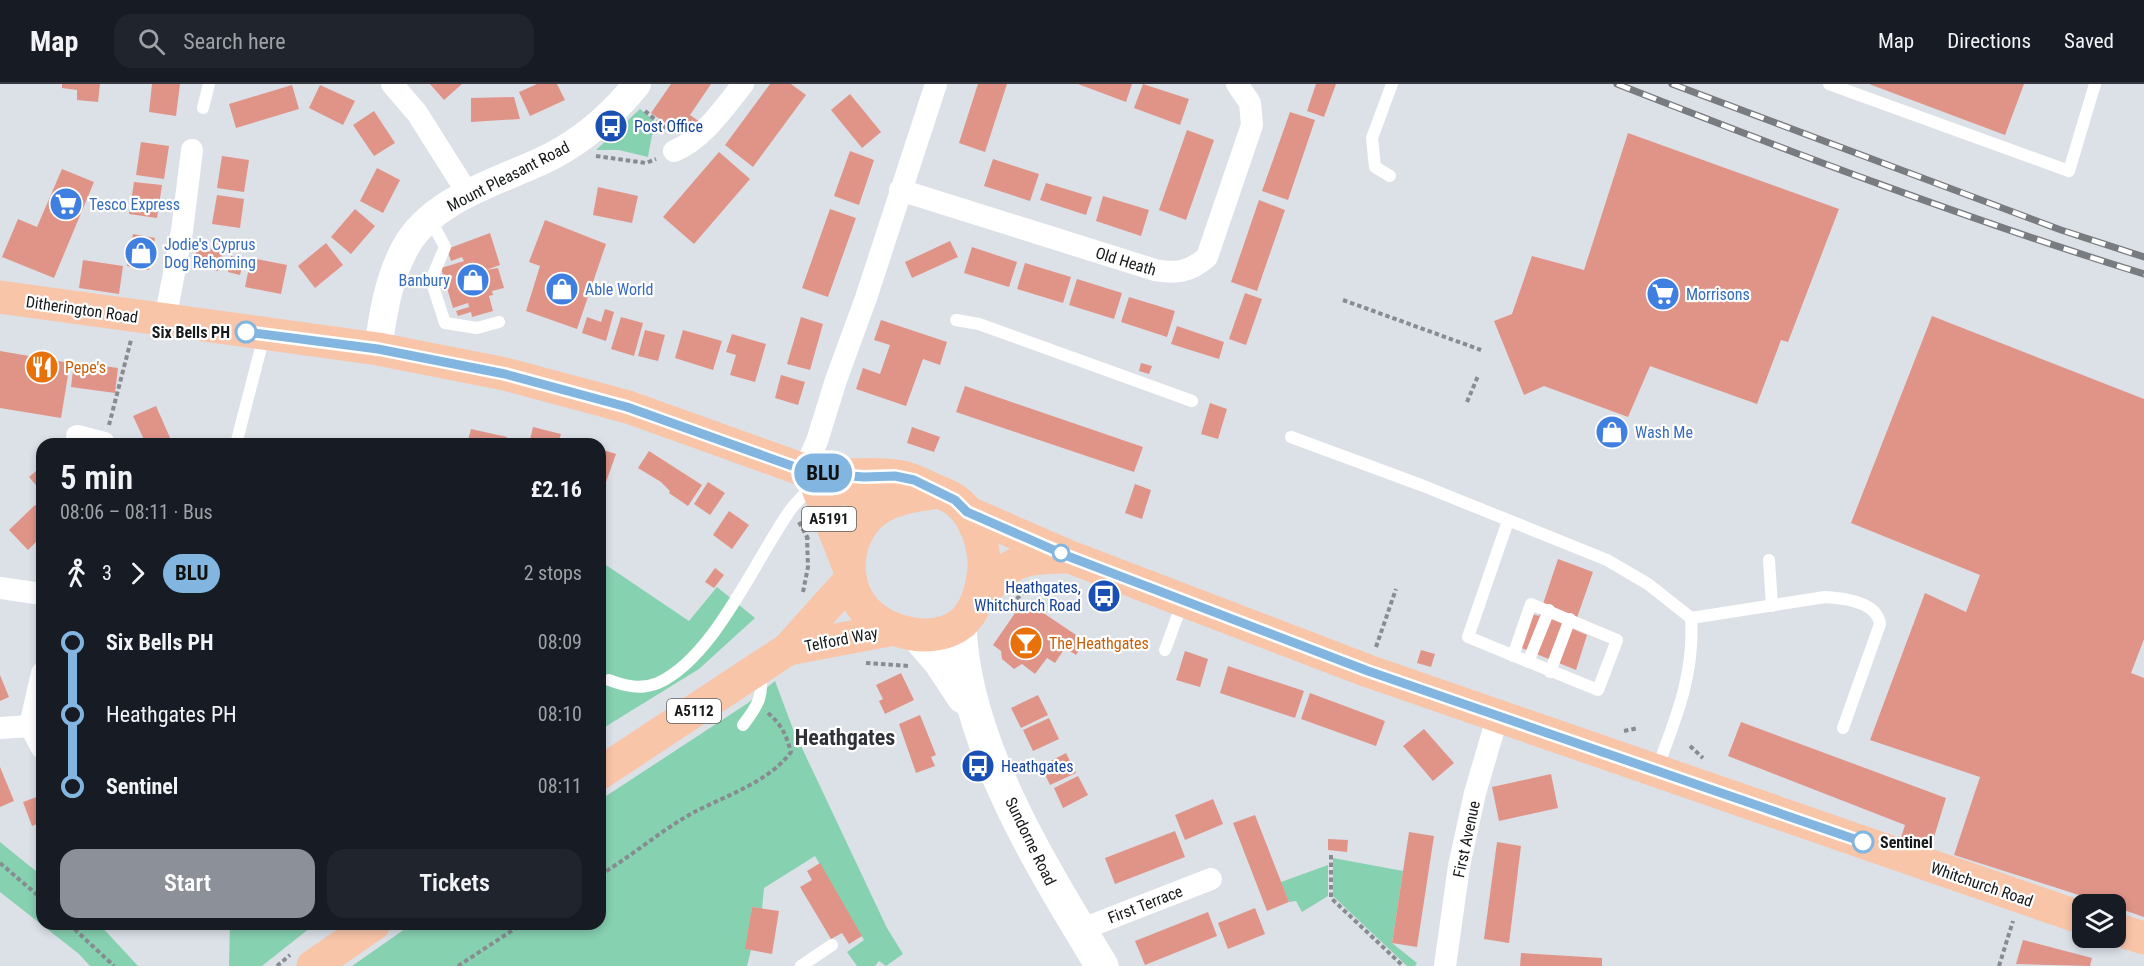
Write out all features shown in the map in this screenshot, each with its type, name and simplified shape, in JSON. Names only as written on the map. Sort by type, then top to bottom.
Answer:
[{"type":"main road","name":"Ditherington Road","points":[[0,297],[378,349]]},
{"type":"main road","name":"A5191","points":[[378,349],[505,374],[627,407],[811,475],[884,505]]},
{"type":"main road","name":"A5191","points":[[811,475],[895,476],[914,480],[938,492]]},
{"type":"main road","name":"A5191","points":[[811,475],[849,572]]},
{"type":"main road","name":"A5112","points":[[849,572],[853,541],[865,520],[884,505],[938,492]]},
{"type":"main road","points":[[938,492],[955,500],[967,512],[977,528],[992,603],[960,625]]},
{"type":"main road","name":"Whitchurch Road","points":[[967,512],[1070,557],[1368,671],[2072,915]]},
{"type":"main road","name":"Whitchurch Road","points":[[992,603],[1006,567],[1032,557],[1070,557]]},
{"type":"main road","points":[[849,572],[866,610],[908,644]]},
{"type":"main road","name":"Telford Way","points":[[606,769],[788,649],[849,572]]},
{"type":"main road","name":"A5112","points":[[908,644],[960,625]]},
{"type":"main road","name":"Sundorne Road","points":[[960,625],[961,658],[972,711]]},
{"type":"main road","name":"Telford Way","points":[[788,649],[908,644]]},
{"type":"main road","name":"Sundorne Road","points":[[908,644],[940,662],[972,711],[1021,824],[1053,886],[1102,966]]},
{"type":"main road","points":[[313,966],[365,930]]},
{"type":"main road","points":[[2126,932],[2144,938]]},
{"type":"street","points":[[392,84],[423,122],[468,194]]},
{"type":"street","points":[[674,151],[685,147],[743,84]]},
{"type":"street","points":[[811,475],[817,441],[836,380],[866,298],[936,84]]},
{"type":"street","name":"Old Heath","points":[[900,190],[1155,270],[1170,273],[1194,268],[1207,258],[1252,125],[1250,103],[1237,84]]},
{"type":"street","name":"Mount Pleasant Road","points":[[378,349],[386,295],[405,247],[426,223],[468,194],[552,156],[591,131],[638,95]]},
{"type":"street","points":[[151,318],[182,231],[192,150]]},
{"type":"street","points":[[77,436],[106,438]]},
{"type":"street","points":[[0,588],[36,593]]},
{"type":"street","points":[[36,700],[30,726],[36,737]]},
{"type":"street","name":"First Avenue","points":[[1445,966],[1459,866],[1475,793],[1498,715]]},
{"type":"street","points":[[1,728],[30,726]]},
{"type":"street","name":"First Terrace","points":[[1080,930],[1211,879]]},
{"type":"lane","points":[[203,108],[209,84]]},
{"type":"lane","points":[[1390,176],[1375,166],[1372,138],[1392,84]]},
{"type":"lane","points":[[1828,84],[2069,171],[2096,84]]},
{"type":"lane","points":[[426,223],[436,230],[445,247],[430,280],[445,323],[477,328],[499,322]]},
{"type":"lane","points":[[956,320],[978,324],[1192,401]]},
{"type":"lane","points":[[238,438],[264,334]]},
{"type":"lane","points":[[1291,437],[1421,485],[1607,560],[1648,584],[1691,618],[1825,597],[1842,598],[1874,610],[1879,616],[1880,624],[1843,728]]},
{"type":"lane","points":[[609,680],[636,688],[657,683],[672,674],[691,657],[735,601],[811,475]]},
{"type":"lane","points":[[1508,521],[1468,637],[1550,672],[1598,690],[1617,640],[1531,604],[1513,656]]},
{"type":"lane","points":[[1769,560],[1772,606]]},
{"type":"lane","points":[[1165,650],[1184,600]]},
{"type":"lane","points":[[1528,662],[1549,610]]},
{"type":"lane","points":[[1656,770],[1682,700],[1693,648],[1691,618]]},
{"type":"lane","points":[[1550,672],[1570,619]]},
{"type":"lane","points":[[743,725],[759,705],[763,684],[758,669]]},
{"type":"lane","points":[[801,966],[832,945]]},
{"type":"path","points":[[586,156],[646,163],[674,151],[668,130],[638,95]]},
{"type":"path","points":[[1343,300],[1481,350]]},
{"type":"path","points":[[106,438],[151,318]]},
{"type":"path","points":[[1467,402],[1478,376]]},
{"type":"path","points":[[802,593],[808,567],[807,538],[814,536]]},
{"type":"path","points":[[992,603],[1031,585]]},
{"type":"path","points":[[1379,638],[1396,589]]},
{"type":"path","points":[[862,662],[908,644]]},
{"type":"path","points":[[606,871],[688,816],[752,783],[782,764],[791,752],[787,736],[781,724],[759,705]]},
{"type":"path","points":[[1330,855],[1330,898],[1403,966]]},
{"type":"path","points":[[0,863],[36,894]]},
{"type":"path","points":[[1999,966],[2020,897]]},
{"type":"path","points":[[75,930],[114,966]]},
{"type":"path","points":[[458,966],[513,930]]},
{"type":"green space","points":[[640,109],[663,128],[652,135],[648,157],[619,150],[596,150]]},
{"type":"green space","points":[[606,565],[689,621],[717,587],[755,618],[699,669],[606,726]]},
{"type":"green space","points":[[775,681],[793,729],[887,928],[903,954],[886,966],[879,961],[875,966],[857,966],[847,952],[864,940],[815,856],[764,888],[762,909],[752,907],[746,949],[751,950],[747,966],[352,966],[403,930],[606,930],[606,796],[748,703]]},
{"type":"green space","points":[[0,842],[36,871],[36,920],[0,892]]},
{"type":"green space","points":[[1333,858],[1403,871],[1392,943],[1417,963],[1415,966],[1407,966],[1333,896]]},
{"type":"green space","points":[[1328,865],[1328,896],[1302,912],[1296,901],[1289,902],[1281,882]]},
{"type":"green space","points":[[48,930],[105,930],[138,966],[90,966],[79,954]]},
{"type":"green space","points":[[230,930],[307,930],[262,966],[229,966]]},
{"type":"building","points":[[62,84],[100,84],[98,102],[77,100],[77,90],[62,88]]},
{"type":"building","points":[[152,84],[180,84],[176,116],[149,112]]},
{"type":"building","points":[[430,84],[462,84],[444,100]]},
{"type":"building","points":[[537,84],[557,84],[565,100],[530,116],[519,92]]},
{"type":"building","points":[[671,84],[711,84],[690,115],[700,122],[688,139],[651,113]]},
{"type":"building","points":[[770,84],[791,84],[806,95],[753,167],[725,145]]},
{"type":"building","points":[[978,84],[1007,84],[985,152],[959,143]]},
{"type":"building","points":[[1078,84],[1132,84],[1126,102]]},
{"type":"building","points":[[1143,84],[1189,99],[1180,125],[1134,108]]},
{"type":"building","points":[[1316,84],[1336,84],[1324,117],[1307,111]]},
{"type":"building","points":[[1869,84],[2024,84],[2005,135]]},
{"type":"building","points":[[292,85],[299,109],[236,128],[229,104]]},
{"type":"building","points":[[320,85],[355,101],[343,125],[309,108]]},
{"type":"building","points":[[850,94],[881,132],[862,148],[831,110]]},
{"type":"building","points":[[514,97],[520,119],[471,122],[471,98]]},
{"type":"building","points":[[374,111],[395,143],[374,156],[353,125]]},
{"type":"building","points":[[1290,112],[1315,120],[1288,200],[1262,191]]},
{"type":"building","points":[[1187,130],[1214,140],[1186,220],[1159,210]]},
{"type":"building","name":"Morrisons","points":[[1628,133],[1839,209],[1788,342],[1781,340],[1757,404],[1650,366],[1628,417],[1544,386],[1524,395],[1494,321],[1512,314],[1532,256],[1584,270]]},
{"type":"building","points":[[141,142],[169,146],[164,179],[136,175]]},
{"type":"building","points":[[850,151],[874,160],[859,205],[834,196]]},
{"type":"building","points":[[719,152],[750,179],[694,244],[663,217]]},
{"type":"building","points":[[222,156],[249,160],[244,192],[217,188]]},
{"type":"building","points":[[993,159],[1039,174],[1030,201],[984,186]]},
{"type":"building","points":[[377,168],[400,180],[383,213],[360,201]]},
{"type":"building","name":"Tesco Express","points":[[62,169],[94,182],[54,278],[2,257],[18,219],[37,227]]},
{"type":"building","points":[[134,182],[162,185],[157,218],[129,214]]},
{"type":"building","points":[[1046,183],[1092,197],[1086,215],[1040,200]]},
{"type":"building","points":[[598,187],[638,196],[632,223],[593,215]]},
{"type":"building","points":[[217,195],[244,199],[240,228],[212,224]]},
{"type":"building","points":[[1103,196],[1149,210],[1141,236],[1096,221]]},
{"type":"building","points":[[1259,200],[1285,210],[1257,291],[1231,282]]},
{"type":"building","points":[[355,209],[375,226],[351,254],[331,237]]},
{"type":"building","points":[[830,209],[856,218],[828,297],[802,288]]},
{"type":"building","name":"Able World","points":[[545,220],[606,244],[577,329],[526,311],[540,266],[529,262]]},
{"type":"building","name":"Banbury","points":[[490,233],[500,265],[486,270],[498,268],[504,288],[492,291],[493,295],[489,296],[493,311],[472,317],[471,312],[458,316],[456,311],[469,307],[468,303],[453,308],[441,268],[464,261],[462,257],[451,261],[447,249]]},
{"type":"building","name":"Jodie's Cyprus Dog Rehoming","points":[[133,234],[155,238],[149,270],[127,266]]},
{"type":"building","points":[[213,239],[225,243],[218,271],[192,265],[197,248],[210,252]]},
{"type":"building","points":[[950,241],[958,257],[912,278],[905,262]]},
{"type":"building","points":[[326,243],[343,265],[315,288],[298,266]]},
{"type":"building","points":[[972,247],[1017,262],[1009,287],[964,273]]},
{"type":"building","points":[[231,256],[244,259],[240,275],[228,272]]},
{"type":"building","points":[[251,258],[287,265],[281,294],[245,287]]},
{"type":"building","points":[[83,260],[123,266],[119,294],[79,288]]},
{"type":"building","points":[[1025,263],[1071,277],[1063,303],[1017,289]]},
{"type":"building","points":[[1077,279],[1122,293],[1114,319],[1069,305]]},
{"type":"building","points":[[1245,293],[1262,299],[1246,345],[1229,339]]},
{"type":"building","points":[[1129,297],[1175,311],[1167,337],[1121,322]]},
{"type":"building","points":[[605,309],[614,312],[606,341],[582,333],[587,317],[601,322]]},
{"type":"building","points":[[1932,316],[2144,399],[2144,639],[2131,673],[2144,678],[2144,917],[2126,911],[2126,894],[2076,894],[1954,855],[1980,777],[1870,740],[1925,593],[1966,612],[1980,575],[1851,523]]},
{"type":"building","points":[[621,317],[643,323],[634,356],[611,349]]},
{"type":"building","points":[[801,317],[823,324],[810,370],[787,364]]},
{"type":"building","points":[[881,320],[947,342],[940,365],[923,359],[906,406],[856,389],[863,368],[880,374],[890,345],[874,340]]},
{"type":"building","points":[[1177,326],[1224,342],[1219,359],[1171,344]]},
{"type":"building","points":[[645,330],[665,335],[658,361],[638,356]]},
{"type":"building","points":[[683,330],[722,341],[713,370],[675,358]]},
{"type":"building","points":[[732,334],[766,344],[755,382],[730,375],[736,355],[726,352]]},
{"type":"building","points":[[0,351],[70,363],[61,418],[0,408]]},
{"type":"building","points":[[74,362],[118,368],[115,393],[71,387]]},
{"type":"building","points":[[1141,363],[1152,366],[1149,374],[1139,371]]},
{"type":"building","points":[[781,375],[805,382],[798,405],[775,398]]},
{"type":"building","points":[[965,386],[1143,447],[1134,472],[956,412]]},
{"type":"building","points":[[1210,403],[1227,409],[1218,439],[1201,434]]},
{"type":"building","points":[[156,406],[170,438],[143,438],[133,416]]},
{"type":"building","points":[[533,427],[561,434],[560,438],[530,438]]},
{"type":"building","points":[[912,427],[940,437],[934,452],[907,443]]},
{"type":"building","points":[[471,429],[507,437],[507,438],[469,438]]},
{"type":"building","points":[[606,451],[616,454],[606,482]]},
{"type":"building","points":[[649,451],[702,485],[688,506],[669,493],[670,491],[661,482],[638,468]]},
{"type":"building","points":[[36,471],[36,485],[29,477]]},
{"type":"building","points":[[708,482],[725,493],[710,515],[694,504]]},
{"type":"building","points":[[1135,484],[1151,490],[1142,519],[1125,513]]},
{"type":"building","points":[[36,506],[36,542],[28,550],[9,530]]},
{"type":"building","points":[[729,511],[749,525],[732,549],[713,535]]},
{"type":"building","points":[[1558,559],[1593,572],[1573,629],[1587,635],[1576,670],[1512,644],[1523,611],[1539,616]]},
{"type":"building","points":[[715,568],[724,575],[714,588],[705,582]]},
{"type":"building","points":[[1024,600],[1085,641],[1076,655],[1065,648],[1055,663],[1047,658],[1035,674],[1022,664],[1014,669],[1002,659],[1001,651],[993,645]]},
{"type":"building","points":[[1421,650],[1435,654],[1431,667],[1417,663]]},
{"type":"building","points":[[1185,651],[1208,659],[1200,687],[1176,680]]},
{"type":"building","points":[[1228,666],[1304,691],[1295,718],[1220,693]]},
{"type":"building","points":[[901,673],[914,700],[885,714],[879,701],[883,699],[876,685]]},
{"type":"building","points":[[0,675],[9,697],[0,701]]},
{"type":"building","points":[[1310,693],[1385,721],[1376,746],[1301,719]]},
{"type":"building","points":[[1038,695],[1048,715],[1021,728],[1011,708]]},
{"type":"building","points":[[920,715],[936,755],[931,757],[935,766],[916,773],[899,724]]},
{"type":"building","points":[[1049,718],[1059,739],[1033,751],[1023,730]]},
{"type":"building","points":[[1741,722],[1946,798],[1930,850],[1900,841],[1905,825],[1728,756]]},
{"type":"building","points":[[1424,729],[1454,763],[1433,781],[1403,746]]},
{"type":"building","points":[[1066,753],[1076,773],[1050,785],[1041,766]]},
{"type":"building","points":[[0,767],[14,801],[0,807]]},
{"type":"building","points":[[1551,774],[1558,808],[1499,821],[1492,787]]},
{"type":"building","points":[[1078,776],[1088,795],[1063,808],[1054,788]]},
{"type":"building","points":[[36,797],[36,824],[32,826],[23,802]]},
{"type":"building","points":[[1213,799],[1223,824],[1185,840],[1175,815]]},
{"type":"building","points":[[1255,815],[1289,902],[1267,911],[1233,823]]},
{"type":"building","points":[[1175,831],[1185,857],[1115,884],[1105,858]]},
{"type":"building","points":[[1409,832],[1434,836],[1417,947],[1392,943]]},
{"type":"building","points":[[1328,839],[1348,840],[1347,852],[1328,850]]},
{"type":"building","points":[[1497,842],[1521,846],[1509,943],[1484,939]]},
{"type":"building","points":[[820,863],[862,936],[849,944],[842,933],[831,939],[800,887],[812,880],[807,871]]},
{"type":"building","points":[[752,907],[779,911],[772,954],[745,949]]},
{"type":"building","points":[[1255,908],[1265,934],[1228,949],[1218,923]]},
{"type":"building","points":[[1208,912],[1217,936],[1145,965],[1135,941]]},
{"type":"building","points":[[2023,940],[2092,958],[2090,966],[2016,964]]},
{"type":"building","points":[[1521,953],[1602,958],[1602,966],[1520,966]]},
{"type":"railway","points":[[1617,84],[1945,208],[2144,274]]},
{"type":"railway","points":[[1672,84],[2061,230],[2144,257]]},
{"type":"bus line","name":"BLU","points":[[246,332],[378,349],[505,374],[627,407],[812,473],[864,477],[895,476],[914,480],[955,500],[967,512],[1020,537],[1368,671],[1863,842]]},
{"type":"place","name":"Post Office","points":[[611,126]]},
{"type":"place","name":"Tesco Express","points":[[66,204]]},
{"type":"place","name":"Jodie's Cyprus Dog Rehoming","points":[[141,253]]},
{"type":"place","name":"Banbury","points":[[473,280]]},
{"type":"place","name":"Able World","points":[[562,289]]},
{"type":"place","name":"Morrisons","points":[[1663,294]]},
{"type":"place","name":"Six Bells PH","points":[[246,332]]},
{"type":"place","name":"Pepe's","points":[[42,367]]},
{"type":"place","name":"Wash Me","points":[[1612,432]]},
{"type":"place","name":"Heathgates, Whitchurch Road","points":[[1104,596]]},
{"type":"place","name":"The Heathgates","points":[[1026,643]]},
{"type":"place","name":"Heathgates","points":[[978,766]]},
{"type":"place","name":"Sentinel","points":[[1863,842]]},
{"type":"district","name":"Heathgates","points":[[845,737]]}]
